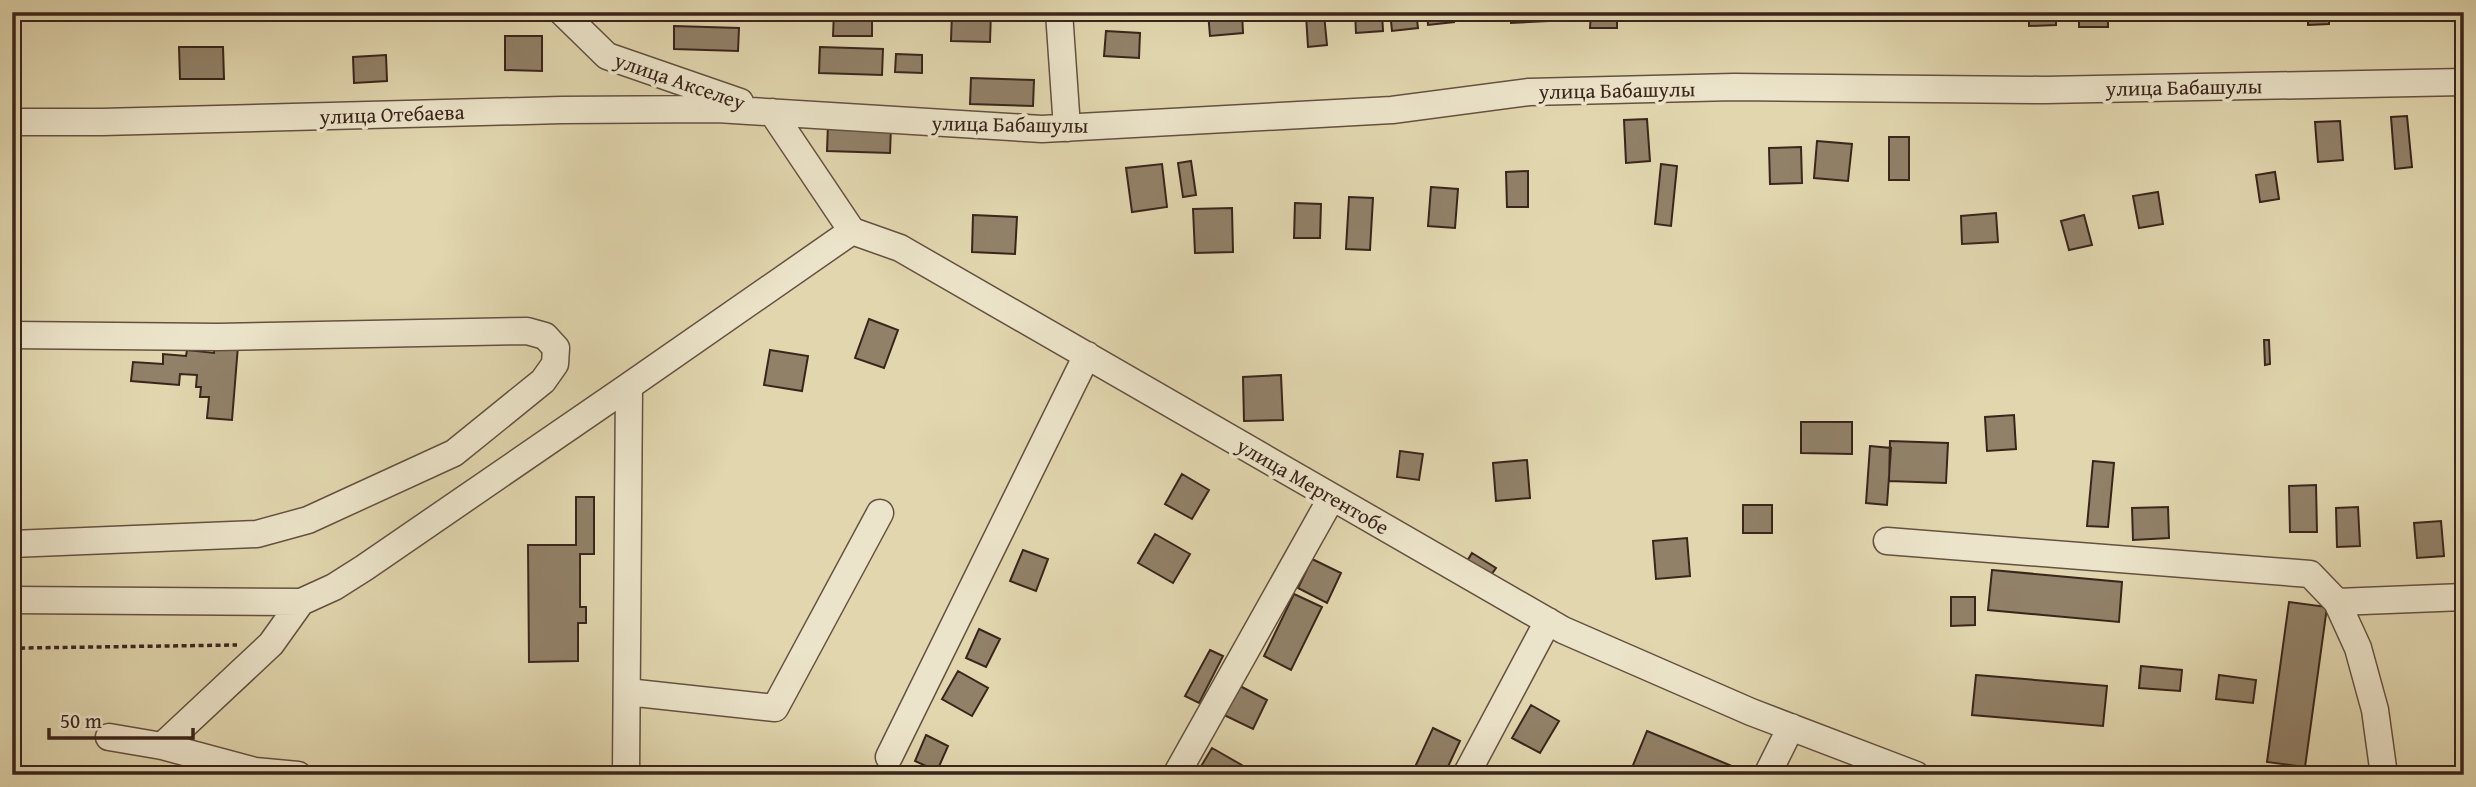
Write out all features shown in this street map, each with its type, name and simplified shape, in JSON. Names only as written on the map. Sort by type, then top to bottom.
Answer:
[{"type":"street","name":"улица Акселеу","points":[[562,12],[607,56],[772,112]]},
{"type":"street","points":[[1059,12],[1068,128]]},
{"type":"street","name":"улица Бабашулы","points":[[772,112],[1042,129],[1392,110],[1529,92],[1734,88],[2045,90],[2464,82]]},
{"type":"street","name":"улица Отебаева","points":[[12,122],[575,110],[717,109],[772,112]]},
{"type":"street","points":[[12,600],[301,602],[334,587],[364,568],[852,231],[772,112]]},
{"type":"street","name":"улица Мергентобе","points":[[852,231],[900,248],[1563,630],[1751,712],[1916,775]]},
{"type":"street","points":[[12,335],[218,337],[527,331],[545,336],[556,348],[555,364],[543,381],[454,453],[308,520],[257,534],[12,544]]},
{"type":"street","points":[[890,757],[1087,355]]},
{"type":"street","points":[[626,775],[629,386]]},
{"type":"street","points":[[1176,775],[1332,497]]},
{"type":"street","points":[[627,692],[775,708],[880,513]]},
{"type":"street","points":[[1887,541],[2310,574],[2337,602],[2358,648],[2375,710],[2384,775]]},
{"type":"street","points":[[2337,602],[2464,597]]},
{"type":"street","points":[[162,746],[271,644],[301,602]]},
{"type":"street","points":[[1466,775],[1548,621]]},
{"type":"street","points":[[1767,775],[1791,727]]},
{"type":"street","points":[[109,737],[162,746],[255,771],[298,775]]},
{"type":"path","points":[[12,652],[23,648],[271,644]]},
{"type":"building","points":[[770,12],[809,12],[809,21],[770,20]]},
{"type":"building","points":[[834,12],[872,12],[872,36],[833,36]]},
{"type":"building","points":[[952,12],[991,12],[990,42],[951,41]]},
{"type":"building","points":[[1208,12],[1242,12],[1243,33],[1210,36]]},
{"type":"building","points":[[1355,12],[1382,12],[1383,31],[1356,33]]},
{"type":"building","points":[[1390,12],[1416,12],[1418,28],[1392,31]]},
{"type":"building","points":[[1427,12],[1453,12],[1454,22],[1428,25]]},
{"type":"building","points":[[1511,12],[1547,12],[1548,21],[1511,23]]},
{"type":"building","points":[[1591,12],[1617,12],[1617,28],[1590,28]]},
{"type":"building","points":[[1645,12],[1677,12],[1678,18],[1646,21]]},
{"type":"building","points":[[1727,12],[1775,12],[1775,19],[1727,20]]},
{"type":"building","points":[[1812,12],[1812,15],[1788,14]]},
{"type":"building","points":[[1898,12],[1926,12],[1926,21],[1898,21]]},
{"type":"building","points":[[2029,12],[2056,12],[2056,25],[2029,26]]},
{"type":"building","points":[[2079,12],[2108,12],[2108,27],[2079,27]]},
{"type":"building","points":[[2233,12],[2269,12],[2269,14],[2233,17]]},
{"type":"building","points":[[2308,12],[2329,12],[2329,24],[2308,25]]},
{"type":"building","points":[[2398,12],[2416,12],[2416,16],[2398,17]]},
{"type":"building","points":[[1324,14],[1327,45],[1308,47],[1306,15]]},
{"type":"building","points":[[674,26],[739,28],[738,51],[674,49]]},
{"type":"building","points":[[1106,31],[1140,33],[1139,58],[1104,56]]},
{"type":"building","points":[[505,36],[542,36],[542,71],[505,70]]},
{"type":"building","points":[[179,47],[223,47],[224,79],[180,79]]},
{"type":"building","points":[[820,47],[883,49],[882,75],[819,73]]},
{"type":"building","points":[[896,54],[922,55],[922,73],[895,72]]},
{"type":"building","points":[[386,55],[387,81],[354,83],[353,57]]},
{"type":"building","points":[[971,78],[1034,80],[1033,106],[970,104]]},
{"type":"building","points":[[2407,116],[2412,167],[2395,169],[2391,117]]},
{"type":"building","points":[[1647,119],[1650,161],[1626,163],[1624,120]]},
{"type":"building","points":[[2340,121],[2343,160],[2318,162],[2315,122]]},
{"type":"building","points":[[828,124],[891,127],[890,153],[827,151]]},
{"type":"building","points":[[1889,137],[1909,137],[1909,180],[1889,180]]},
{"type":"building","points":[[1817,141],[1852,144],[1848,181],[1814,178]]},
{"type":"building","points":[[1801,147],[1802,183],[1770,184],[1769,148]]},
{"type":"building","points":[[1191,161],[1196,195],[1183,197],[1178,163]]},
{"type":"building","points":[[1162,164],[1167,207],[1132,212],[1126,168]]},
{"type":"building","points":[[1661,164],[1677,166],[1671,226],[1655,224]]},
{"type":"building","points":[[1528,171],[1528,207],[1507,207],[1506,172]]},
{"type":"building","points":[[2275,172],[2279,199],[2260,202],[2256,175]]},
{"type":"building","points":[[1431,187],[1458,189],[1455,228],[1428,226]]},
{"type":"building","points":[[2158,192],[2163,224],[2139,228],[2133,196]]},
{"type":"building","points":[[1349,197],[1373,198],[1370,250],[1346,249]]},
{"type":"building","points":[[1295,203],[1321,204],[1320,238],[1294,238]]},
{"type":"building","points":[[1232,208],[1233,252],[1195,253],[1193,209]]},
{"type":"building","points":[[1996,213],[1998,242],[1962,244],[1961,216]]},
{"type":"building","points":[[973,215],[1017,217],[1015,254],[972,252]]},
{"type":"building","points":[[2084,215],[2092,245],[2069,250],[2061,221]]},
{"type":"building","points":[[869,319],[898,330],[884,368],[855,358]]},
{"type":"building","points":[[2264,340],[2269,340],[2270,364],[2265,365]]},
{"type":"building","points":[[215,344],[238,346],[232,420],[207,418],[209,397],[200,397],[201,387],[196,387],[197,375],[180,374],[179,385],[131,381],[133,362],[163,364],[163,354],[186,356],[187,350],[214,353]]},
{"type":"building","points":[[770,350],[808,356],[802,391],[764,385]]},
{"type":"building","points":[[1281,375],[1283,420],[1244,421],[1243,377]]},
{"type":"building","points":[[2014,415],[2016,449],[1987,451],[1985,417]]},
{"type":"building","points":[[1801,422],[1852,422],[1852,454],[1801,453]]},
{"type":"building","points":[[1890,441],[1948,443],[1946,483],[1889,481]]},
{"type":"building","points":[[1870,446],[1891,448],[1887,505],[1866,503]]},
{"type":"building","points":[[1400,451],[1423,454],[1419,480],[1397,477]]},
{"type":"building","points":[[1527,460],[1530,498],[1496,501],[1493,463]]},
{"type":"building","points":[[2093,461],[2114,463],[2108,527],[2087,526]]},
{"type":"building","points":[[1182,474],[1209,490],[1192,519],[1165,504]]},
{"type":"building","points":[[2316,485],[2317,532],[2290,532],[2289,486]]},
{"type":"building","points":[[576,497],[594,497],[594,554],[580,554],[580,607],[586,607],[586,623],[578,623],[578,661],[529,662],[528,545],[576,545]]},
{"type":"building","points":[[1743,505],[1772,505],[1772,533],[1743,533]]},
{"type":"building","points":[[2168,507],[2169,538],[2133,540],[2132,508]]},
{"type":"building","points":[[2358,507],[2360,546],[2337,547],[2336,508]]},
{"type":"building","points":[[2441,521],[2444,556],[2417,558],[2414,523]]},
{"type":"building","points":[[1155,534],[1190,554],[1173,583],[1138,563]]},
{"type":"building","points":[[1687,538],[1690,576],[1656,579],[1653,541]]},
{"type":"building","points":[[1023,550],[1048,559],[1036,591],[1010,581]]},
{"type":"building","points":[[1472,553],[1496,568],[1489,578],[1466,563]]},
{"type":"building","points":[[1312,559],[1341,573],[1327,603],[1298,588]]},
{"type":"building","points":[[1992,570],[2122,582],[2119,622],[1988,610]]},
{"type":"building","points":[[1294,594],[1322,607],[1291,670],[1264,656]]},
{"type":"building","points":[[1951,597],[1975,597],[1975,625],[1951,626]]},
{"type":"building","points":[[2289,602],[2327,607],[2305,767],[2267,762]]},
{"type":"building","points":[[979,629],[1000,639],[986,667],[966,658]]},
{"type":"building","points":[[1210,650],[1223,656],[1199,703],[1185,696]]},
{"type":"building","points":[[2141,666],[2182,670],[2180,691],[2139,688]]},
{"type":"building","points":[[958,671],[988,688],[972,716],[942,699]]},
{"type":"building","points":[[1976,675],[2107,686],[2103,726],[1972,715]]},
{"type":"building","points":[[2219,675],[2256,680],[2253,703],[2216,699]]},
{"type":"building","points":[[1238,685],[1267,700],[1253,729],[1224,715]]},
{"type":"building","points":[[1531,705],[1559,721],[1540,753],[1512,738]]},
{"type":"building","points":[[1433,728],[1460,741],[1444,775],[1431,775],[1415,767]]},
{"type":"building","points":[[1647,731],[1744,771],[1743,775],[1629,775]]},
{"type":"building","points":[[926,735],[948,746],[937,771],[915,761]]},
{"type":"building","points":[[1212,748],[1247,768],[1243,775],[1197,773]]}]
